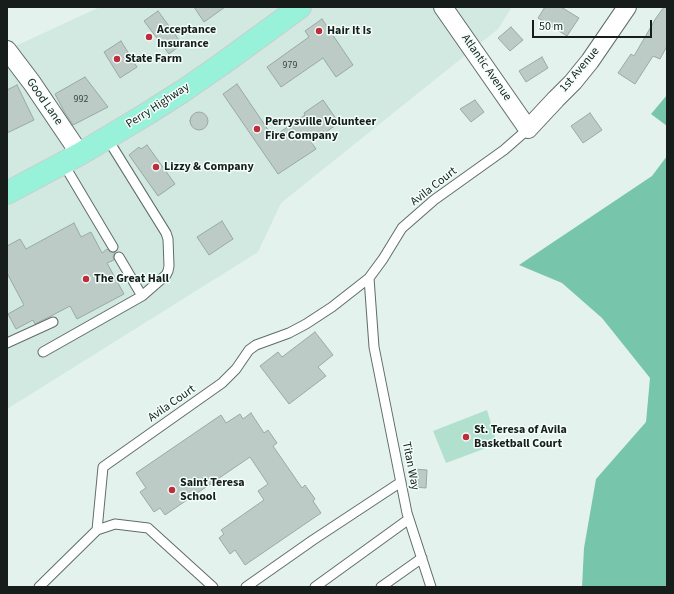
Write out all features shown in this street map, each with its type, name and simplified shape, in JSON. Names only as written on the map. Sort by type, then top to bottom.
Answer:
[{"type":"main road","name":"Perry Highway","points":[[7,192],[107,138],[183,91],[300,7]]},
{"type":"street","name":"Atlantic Avenue","points":[[443,7],[528,129]]},
{"type":"street","name":"1st Avenue","points":[[528,129],[573,82],[586,66],[627,7]]},
{"type":"street","name":"Good Lane","points":[[7,50],[36,89],[72,158]]},
{"type":"lane","name":"Avila Court","points":[[97,530],[103,467],[222,383],[236,370],[249,350],[256,345],[289,333],[306,324],[332,307],[369,278],[383,259],[402,228],[434,200],[504,150],[528,129]]},
{"type":"lane","points":[[43,352],[142,296],[166,275],[168,271],[168,239],[166,233],[107,138]]},
{"type":"lane","points":[[72,158],[113,247]]},
{"type":"lane","points":[[119,257],[142,296]]},
{"type":"lane","name":"Titan Way","points":[[369,278],[374,347],[400,482],[409,519],[422,558],[429,586]]},
{"type":"lane","points":[[7,343],[53,322]]},
{"type":"lane","points":[[246,587],[312,540],[400,482]]},
{"type":"lane","points":[[315,587],[409,519]]},
{"type":"lane","points":[[39,587],[97,530],[115,524],[148,528],[214,587]]},
{"type":"lane","points":[[381,587],[422,558]]},
{"type":"shaded area","points":[[100,7],[512,7],[498,29],[281,203],[258,252],[7,409],[7,50]]},
{"type":"green space","points":[[667,95],[667,126],[651,114]]},
{"type":"green space","points":[[667,156],[667,587],[582,587],[584,548],[596,479],[646,422],[650,378],[602,318],[562,283],[519,265],[652,176]]},
{"type":"green space","name":"St. Teresa of Avila Basketball Court","points":[[487,410],[497,444],[446,463],[433,431]]},
{"type":"building","points":[[194,7],[225,7],[204,22]]},
{"type":"building","points":[[545,7],[561,7],[579,18],[567,36],[538,18]]},
{"type":"building","points":[[664,7],[667,7],[667,46],[660,59],[653,56],[635,84],[618,73],[631,54],[634,56]]},
{"type":"building","points":[[158,11],[182,44],[169,54],[144,21]]},
{"type":"building","points":[[322,19],[353,65],[336,77],[323,58],[281,87],[267,67],[309,37],[305,31]]},
{"type":"building","points":[[511,27],[523,40],[510,51],[498,38]]},
{"type":"building","name":"State Farm","points":[[121,41],[137,67],[120,78],[104,52]]},
{"type":"building","points":[[542,57],[548,68],[526,82],[519,71]]},
{"type":"building","points":[[85,77],[108,107],[73,125],[55,94]]},
{"type":"building","name":"Perrysville Volunteer Fire Company","points":[[237,84],[273,137],[305,115],[304,113],[323,100],[339,123],[311,142],[316,149],[278,174],[223,94]]},
{"type":"building","points":[[17,85],[34,120],[7,133],[7,90]]},
{"type":"building","points":[[475,100],[484,112],[471,122],[460,109]]},
{"type":"building","points":[[199,112],[205,115],[208,121],[205,127],[199,130],[193,127],[190,121],[193,115]]},
{"type":"building","points":[[590,113],[602,130],[583,143],[571,126]]},
{"type":"building","points":[[147,145],[175,184],[158,196],[129,155],[139,147],[141,149]]},
{"type":"building","points":[[222,221],[233,239],[209,255],[197,237]]},
{"type":"building","points":[[74,223],[81,237],[91,232],[102,253],[107,249],[110,252],[115,252],[113,257],[114,260],[107,263],[124,294],[77,319],[70,306],[35,324],[33,320],[16,329],[8,314],[24,305],[7,273],[7,246],[20,239],[26,249]]},
{"type":"building","points":[[315,332],[333,355],[318,367],[326,376],[289,404],[260,366],[278,352],[282,357]]},
{"type":"building","name":"Saint Teresa School","points":[[251,413],[264,433],[268,430],[277,443],[273,446],[302,488],[305,485],[315,499],[313,501],[321,513],[245,565],[235,550],[230,554],[219,538],[224,534],[221,530],[264,500],[258,491],[268,484],[250,457],[165,515],[160,508],[154,512],[140,492],[146,488],[136,473],[221,415],[226,423],[240,414],[243,419]]},
{"type":"building","points":[[414,469],[427,470],[426,488],[414,487]]},
{"type":"place","name":"Hair It Is","points":[[319,31]]},
{"type":"place","name":"Acceptance Insurance","points":[[149,37]]},
{"type":"place","name":"State Farm","points":[[117,59]]},
{"type":"place","name":"Perrysville Volunteer Fire Company","points":[[257,129]]},
{"type":"place","name":"Lizzy & Company","points":[[156,167]]},
{"type":"place","name":"The Great Hall","points":[[86,279]]},
{"type":"place","name":"St. Teresa of Avila Basketball Court","points":[[466,437]]},
{"type":"place","name":"Saint Teresa School","points":[[172,490]]}]
